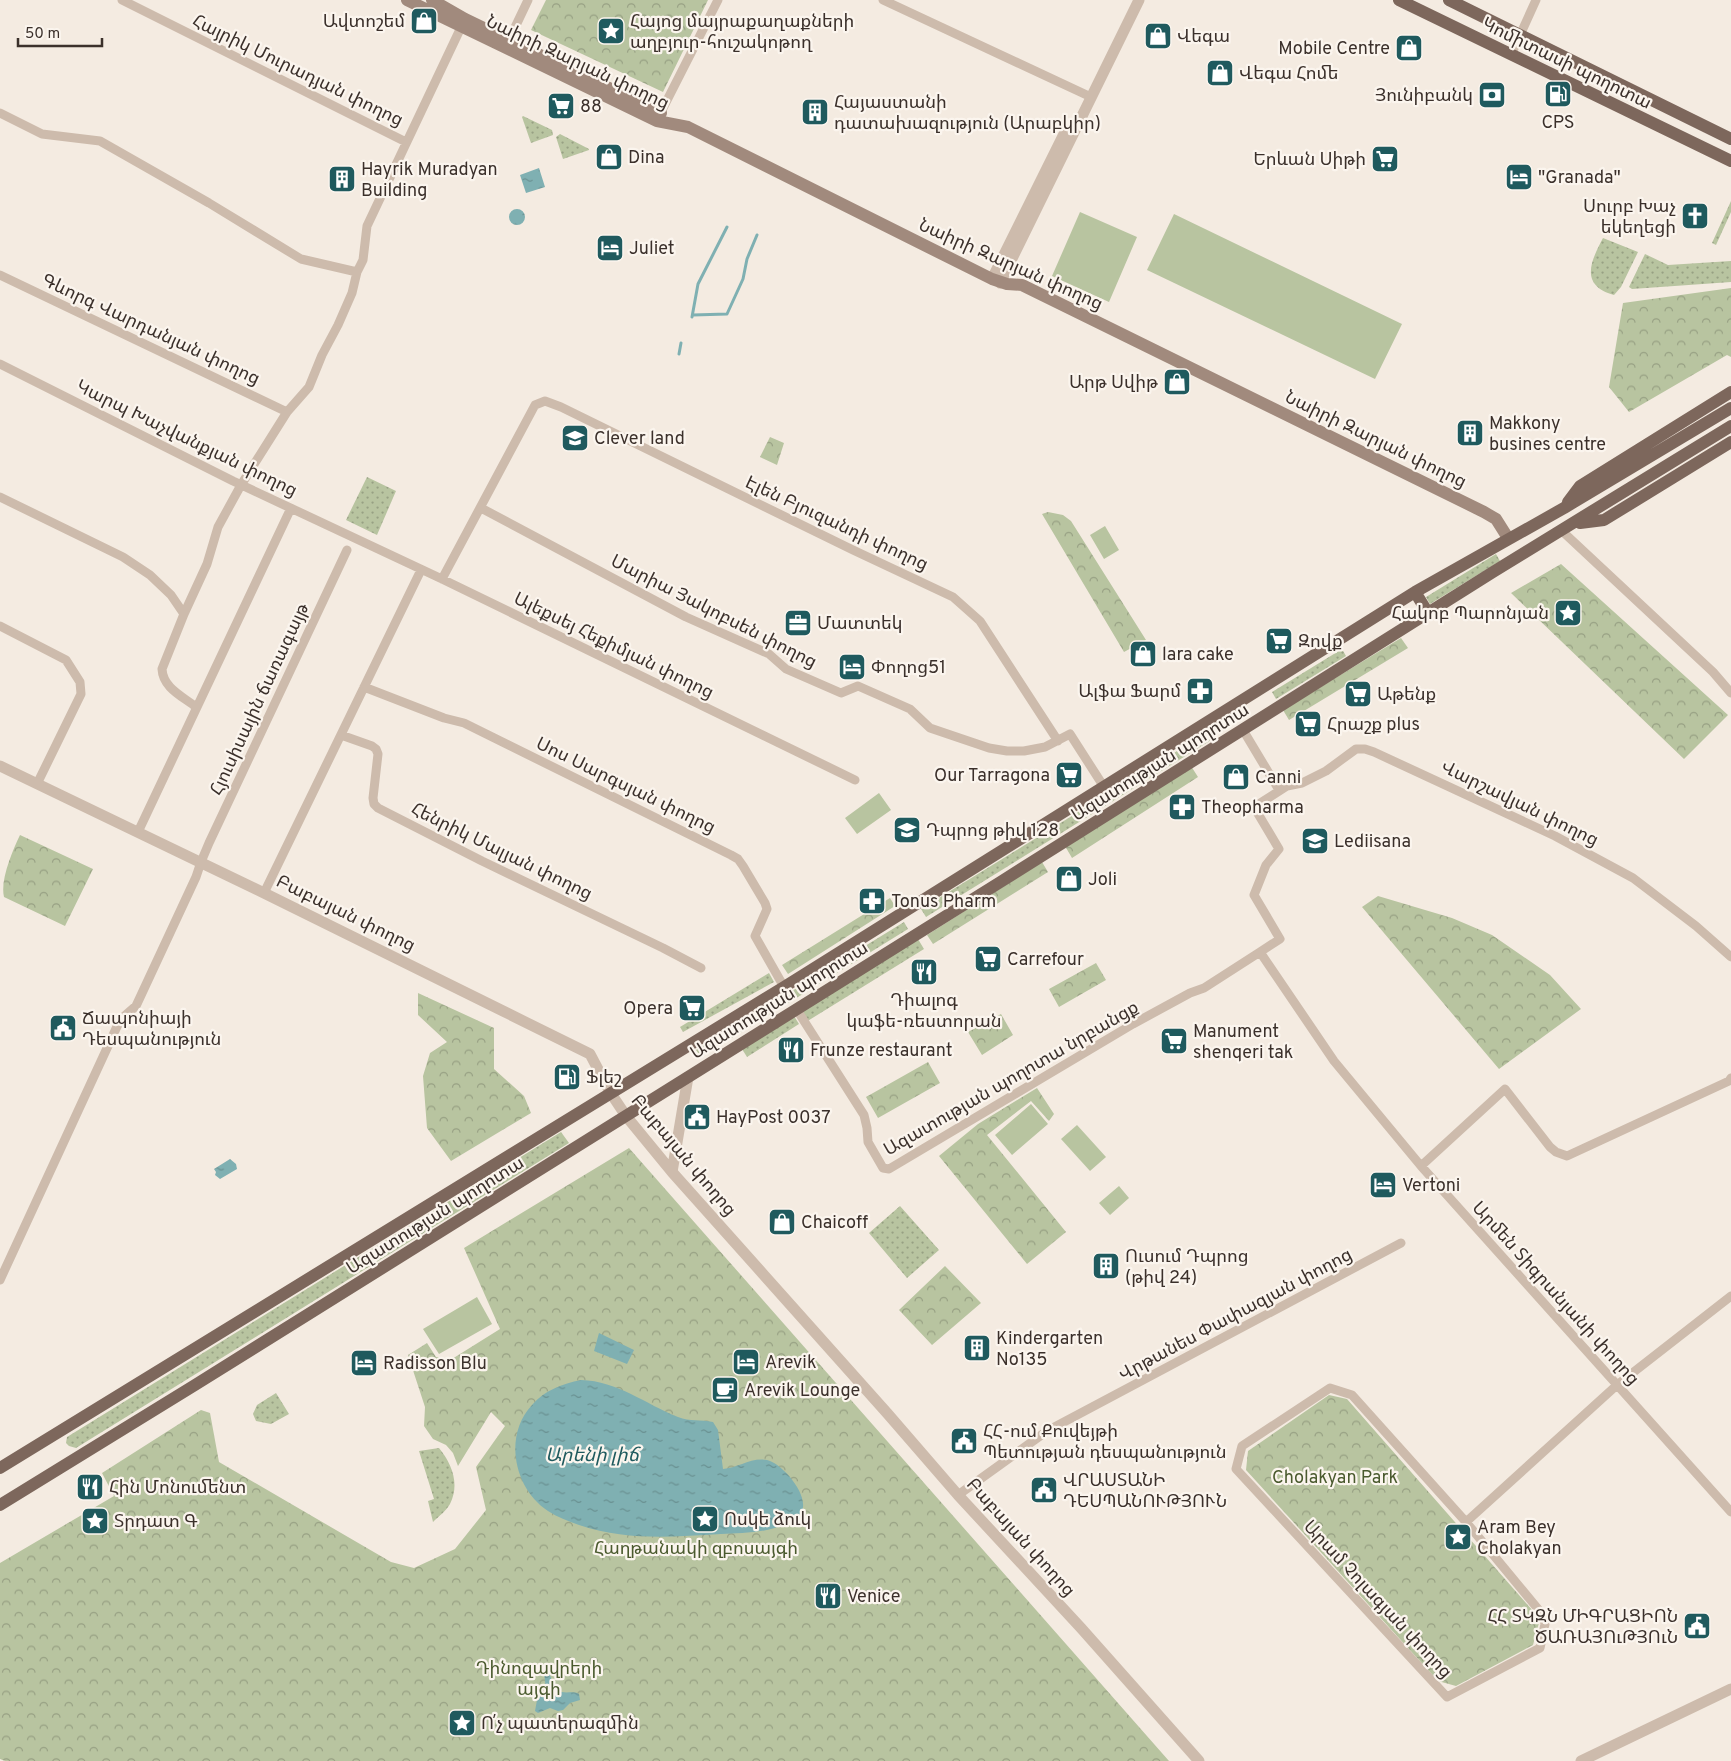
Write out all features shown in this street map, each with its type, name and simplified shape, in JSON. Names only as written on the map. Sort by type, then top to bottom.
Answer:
[{"type":"main road","name":"Նաիրի Զարյան փողոց","points":[[408,0],[509,40],[659,117]]},
{"type":"main road","name":"Նաիրի Զարյան փողոց","points":[[432,0],[463,23],[659,117],[688,127],[996,281],[1022,285],[1423,482],[1496,519],[1508,538]]},
{"type":"main road","name":"Կոմիտասի պողոտա","points":[[1399,0],[1726,159],[1731,168]]},
{"type":"main road","name":"Կոմիտասի պողոտա","points":[[1450,0],[1731,138]]},
{"type":"main road","name":"Ազատության պողոտա","points":[[1564,508],[1580,486],[1731,392]]},
{"type":"main road","name":"Ազատության պողոտա","points":[[0,1468],[784,987],[1415,592],[1564,508],[1731,408]]},
{"type":"main road","name":"Ազատության պողոտա","points":[[0,1505],[797,1010],[1428,613],[1731,426]]},
{"type":"main road","name":"Ազատության պողոտա","points":[[1574,523],[1604,520],[1731,442]]},
{"type":"main road","points":[[1415,592],[1428,613]]},
{"type":"main road","points":[[0,1474],[24,1458],[31,1449]]},
{"type":"street","name":"Հայրիկ Մուրադյան փողոց","points":[[122,0],[406,142]]},
{"type":"street","points":[[509,40],[528,0]]},
{"type":"street","points":[[659,117],[718,0]]},
{"type":"street","points":[[883,0],[1087,96]]},
{"type":"street","points":[[996,281],[1087,96],[1130,0]]},
{"type":"street","points":[[1087,96],[1139,0]]},
{"type":"street","points":[[1511,55],[1536,0]]},
{"type":"street","points":[[196,706],[168,685],[163,677],[162,669],[207,564],[218,527],[241,485],[287,412],[309,387],[322,355],[344,312],[352,293],[357,272],[363,260],[367,226],[463,23]]},
{"type":"street","points":[[0,113],[42,134],[100,141],[301,258],[357,272]]},
{"type":"street","name":"Գևորգ Վարդանյան փողոց","points":[[0,275],[287,412]]},
{"type":"street","name":"Կարպ Խաչվանքյան փողոց","points":[[0,364],[241,485],[359,540]]},
{"type":"street","name":"Էլեն Բյուզանդի փողոց","points":[[481,508],[536,405],[545,402],[561,407],[853,550],[953,596],[980,621],[1058,741]]},
{"type":"street","points":[[0,497],[123,557],[150,575],[171,595],[184,614]]},
{"type":"street","points":[[138,832],[291,508]]},
{"type":"street","points":[[442,579],[481,508]]},
{"type":"street","name":"Մարիա Յակոբսեն փողոց","points":[[481,508],[686,617],[769,654],[786,668],[841,693],[858,686],[910,709],[930,728],[989,748],[1007,751],[1024,751],[1045,747],[1070,734],[1104,787]]},
{"type":"street","points":[[1562,531],[1713,672],[1731,693]]},
{"type":"street","name":"Ալեքսեյ Հեքիմյան փողոց","points":[[359,540],[855,780]]},
{"type":"street","name":"Հյուսիսային ճառագայթ","points":[[0,1280],[120,1020],[136,1006],[196,877],[201,862],[348,550]]},
{"type":"street","points":[[264,893],[421,570]]},
{"type":"street","points":[[0,626],[66,660],[80,682],[81,694],[37,784]]},
{"type":"street","name":"Սոս Սարգսյան փողոց","points":[[364,687],[464,724],[738,859],[765,903],[767,909],[755,936],[784,987]]},
{"type":"street","points":[[1243,730],[1279,790],[1254,807],[1279,849],[1266,865],[1254,895],[1280,939],[1260,952]]},
{"type":"street","name":"Հենրիկ Մալյան փողոց","points":[[341,735],[376,749],[378,754],[373,798],[374,804],[378,808],[701,968]]},
{"type":"street","name":"Վարշավյան փողոց","points":[[1279,790],[1302,783],[1326,771],[1356,749],[1374,752],[1555,836],[1634,878],[1696,926],[1731,957]]},
{"type":"street","name":"Բաբայան փողոց","points":[[0,766],[201,862],[590,1054],[610,1092],[626,1116],[672,1172],[887,1412],[958,1495],[1081,1628],[1199,1761]]},
{"type":"street","name":"Ազատության պողոտա նրբանցք","points":[[797,1010],[864,1115],[868,1142],[883,1168],[889,1169],[1133,1024],[1190,993],[1204,988],[1260,952]]},
{"type":"street","name":"Արմեն Տիգրանյանի փողոց","points":[[1260,952],[1334,1061],[1420,1166],[1731,1512]]},
{"type":"street","points":[[672,1172],[688,1077]]},
{"type":"street","points":[[1420,1166],[1505,1089],[1550,1147],[1556,1152],[1567,1156],[1703,1093],[1731,1078]]},
{"type":"street","name":"Վրթանես Փափազյան փողոց","points":[[958,1495],[1048,1431],[1401,1244]]},
{"type":"street","points":[[1466,1522],[1617,1385],[1731,1296]]},
{"type":"street","name":"Արամ Չոլագյան փողոց","points":[[1330,1388],[1352,1395],[1466,1522],[1543,1614],[1545,1624],[1540,1648],[1446,1697],[1236,1469],[1242,1446],[1330,1388]]},
{"type":"street","points":[[1580,1761],[1731,1689]]},
{"type":"green space","points":[[546,0],[708,0],[663,92],[531,30]]},
{"type":"green space","points":[[523,116],[552,130],[553,135],[531,143]]},
{"type":"green space","points":[[560,134],[589,150],[563,159],[556,137]]},
{"type":"green space","points":[[1731,201],[1731,212],[1716,245],[1712,243]]},
{"type":"green space","points":[[1080,212],[1137,237],[1109,302],[1052,276]]},
{"type":"green space","points":[[1174,214],[1402,324],[1375,379],[1147,270]]},
{"type":"green space","points":[[1603,238],[1638,252],[1621,287],[1614,295],[1603,291],[1592,279],[1592,264]]},
{"type":"green space","points":[[1645,254],[1668,265],[1731,261],[1731,282],[1632,289],[1629,287]]},
{"type":"green space","points":[[1731,288],[1731,357],[1727,355],[1629,412],[1609,387],[1623,303]]},
{"type":"green space","points":[[770,437],[784,443],[777,465],[760,457]]},
{"type":"green space","points":[[367,477],[396,491],[377,535],[346,520]]},
{"type":"green space","points":[[1048,512],[1063,515],[1071,521],[1146,640],[1124,652],[1042,514]]},
{"type":"green space","points":[[1105,526],[1119,550],[1104,559],[1090,535]]},
{"type":"green space","points":[[1496,554],[1500,561],[1430,604],[1426,597]]},
{"type":"green space","points":[[1561,564],[1728,715],[1684,759],[1511,593]]},
{"type":"green space","points":[[1401,638],[1408,648],[1289,720],[1283,710]]},
{"type":"green space","points":[[1342,649],[1346,656],[1276,699],[1272,692]]},
{"type":"green space","points":[[1218,728],[1220,732],[1208,742],[926,917],[921,909],[1203,735]]},
{"type":"green space","points":[[1191,766],[1198,777],[1072,858],[1065,846]]},
{"type":"green space","points":[[879,793],[891,810],[857,834],[845,818]]},
{"type":"green space","points":[[20,835],[93,869],[65,926],[4,897],[5,874]]},
{"type":"green space","points":[[1042,862],[1048,872],[933,944],[927,935]]},
{"type":"green space","points":[[1378,896],[1452,918],[1492,935],[1550,975],[1581,1009],[1499,1069],[1362,907]]},
{"type":"green space","points":[[890,898],[895,906],[788,974],[782,965]]},
{"type":"green space","points":[[904,922],[908,929],[701,1057],[696,1050]]},
{"type":"green space","points":[[918,939],[924,949],[806,1022],[800,1012]]},
{"type":"green space","points":[[1096,963],[1106,980],[1059,1007],[1049,989]]},
{"type":"green space","points":[[769,973],[774,982],[683,1032],[680,1027]]},
{"type":"green space","points":[[418,993],[494,1028],[494,1069],[524,1096],[531,1113],[451,1161],[427,1128],[423,1076],[430,1053],[447,1042],[418,1015]]},
{"type":"green space","points":[[1001,1014],[1013,1035],[982,1055],[968,1032]]},
{"type":"green space","points":[[794,1016],[799,1024],[747,1057],[742,1049]]},
{"type":"green space","points":[[928,1062],[940,1083],[878,1118],[866,1097]]},
{"type":"green space","points":[[1037,1088],[1054,1114],[1049,1121],[1031,1101],[987,1135],[1066,1232],[1027,1264],[939,1156],[978,1124]]},
{"type":"green space","points":[[1031,1104],[1048,1124],[1012,1155],[995,1135]]},
{"type":"green space","points":[[1077,1125],[1106,1157],[1090,1171],[1061,1139]]},
{"type":"green space","points":[[561,1132],[569,1143],[76,1448],[66,1443],[67,1437]]},
{"type":"green space","name":"Հաղթանակի զբոսայգի","points":[[629,1148],[1169,1761],[5,1761],[0,1759],[0,1563],[114,1496],[102,1473],[201,1410],[210,1413],[219,1462],[391,1562],[414,1568],[455,1549],[486,1510],[476,1467],[505,1426],[491,1412],[458,1466],[453,1453],[446,1445],[433,1439],[424,1426],[425,1407],[408,1355],[427,1343],[436,1357],[440,1357],[444,1364],[500,1329],[464,1248]]},
{"type":"green space","points":[[1119,1186],[1129,1198],[1110,1215],[1099,1203]]},
{"type":"green space","points":[[900,1206],[939,1250],[907,1278],[869,1233]]},
{"type":"green space","points":[[945,1266],[981,1303],[932,1345],[899,1310]]},
{"type":"green space","points":[[477,1297],[492,1324],[439,1354],[423,1329]]},
{"type":"green space","points":[[276,1393],[289,1414],[271,1424],[256,1421],[253,1414],[257,1405]]},
{"type":"green space","name":"Cholakyan Park","points":[[1329,1395],[1347,1399],[1540,1619],[1533,1645],[1456,1686],[1438,1681],[1246,1470],[1248,1451]]},
{"type":"green space","points":[[439,1448],[451,1467],[454,1489],[450,1504],[433,1522],[428,1501],[434,1499],[419,1451]]},
{"type":"water","points":[[539,168],[545,187],[526,193],[520,175]]},
{"type":"water","points":[[517,209],[525,217],[517,225],[509,217]]},
{"type":"water","points":[[230,1159],[236,1164],[237,1169],[220,1179],[215,1175],[214,1169]]},
{"type":"water","points":[[599,1333],[634,1350],[627,1364],[594,1351]]},
{"type":"water","name":"Արենի լիճ","points":[[581,1380],[607,1384],[682,1419],[713,1422],[718,1430],[723,1469],[761,1459],[774,1463],[796,1484],[803,1503],[802,1511],[789,1522],[760,1531],[667,1537],[615,1534],[575,1523],[551,1513],[536,1501],[527,1490],[520,1476],[516,1461],[515,1446],[517,1432],[523,1418],[542,1395],[561,1386]]},
{"type":"water","points":[[546,1671],[549,1673],[556,1690],[579,1694],[580,1700],[570,1703],[563,1710],[558,1711],[550,1708],[538,1713],[535,1711],[537,1700],[546,1689],[544,1673]]},
{"type":"waterway","points":[[692,317],[698,284],[727,227]]},
{"type":"waterway","points":[[693,315],[727,314],[743,279],[747,259],[757,235]]},
{"type":"waterway","points":[[679,354],[681,343]]},
{"type":"place","name":"Ավտոշեմ","points":[[424,21]]},
{"type":"place","name":"Հայոց մայրաքաղաքների աղբյուր-հուշակոթող","points":[[611,31]]},
{"type":"place","name":"Վեգա","points":[[1158,36]]},
{"type":"place","name":"Mobile Centre","points":[[1409,48]]},
{"type":"place","name":"Վեգա Հոմե","points":[[1220,73]]},
{"type":"place","name":"CPS","points":[[1558,94]]},
{"type":"place","name":"Յունիբանկ","points":[[1492,95]]},
{"type":"place","name":"88","points":[[561,106]]},
{"type":"place","name":"Հայաստանի դատախազություն (Արաբկիր)","points":[[815,112]]},
{"type":"place","name":"Dina","points":[[609,157]]},
{"type":"place","name":"Երևան Սիթի","points":[[1385,159]]},
{"type":"place","name":"\"Granada\"","points":[[1519,177]]},
{"type":"place","name":"Hayrik Muradyan Building","points":[[342,179]]},
{"type":"place","name":"Սուրբ Խաչ եկեղեցի","points":[[1695,216]]},
{"type":"place","name":"Juliet","points":[[610,248]]},
{"type":"place","name":"Արթ Սվիթ","points":[[1177,382]]},
{"type":"place","name":"Makkony busines centre","points":[[1470,433]]},
{"type":"place","name":"Clever land","points":[[575,438]]},
{"type":"place","name":"Հակոբ Պարոնյան","points":[[1568,613]]},
{"type":"place","name":"Մատտեկ","points":[[798,623]]},
{"type":"place","name":"Զովք","points":[[1279,641]]},
{"type":"place","name":"lara cake","points":[[1143,654]]},
{"type":"place","name":"Փողոց51","points":[[852,667]]},
{"type":"place","name":"Ալֆա Ֆարմ","points":[[1200,691]]},
{"type":"place","name":"Աթենք","points":[[1358,694]]},
{"type":"place","name":"Հրաշք plus","points":[[1308,724]]},
{"type":"place","name":"Our Tarragona","points":[[1069,775]]},
{"type":"place","name":"Canni","points":[[1236,777]]},
{"type":"place","name":"Theopharma","points":[[1182,807]]},
{"type":"place","name":"Դպրոց թիվ 128","points":[[907,830]]},
{"type":"place","name":"Lediisana","points":[[1315,841]]},
{"type":"place","name":"Joli","points":[[1069,879]]},
{"type":"place","name":"Tonus Pharm","points":[[872,901]]},
{"type":"place","name":"Carrefour","points":[[988,959]]},
{"type":"place","name":"Դիալոգ կաֆե-ռեստորան","points":[[924,972]]},
{"type":"place","name":"Opera","points":[[692,1008]]},
{"type":"place","name":"Ճապոնիայի Դեսպանություն","points":[[63,1028]]},
{"type":"place","name":"Manument shenqeri tak","points":[[1174,1041]]},
{"type":"place","name":"Frunze restaurant","points":[[791,1050]]},
{"type":"place","name":"Ֆլեշ","points":[[567,1077]]},
{"type":"place","name":"HayPost 0037","points":[[697,1117]]},
{"type":"place","name":"Vertoni","points":[[1383,1185]]},
{"type":"place","name":"Chaicoff","points":[[782,1222]]},
{"type":"place","name":"Ուսում Դպրոց (թիվ 24)","points":[[1106,1266]]},
{"type":"place","name":"Kindergarten No135","points":[[977,1348]]},
{"type":"place","name":"Arevik","points":[[746,1362]]},
{"type":"place","name":"Radisson Blu","points":[[364,1363]]},
{"type":"place","name":"Arevik Lounge","points":[[725,1390]]},
{"type":"place","name":"ՀՀ-ում Քուվեյթի Պետության դեսպանություն","points":[[964,1441]]},
{"type":"place","name":"Հին Մոնումենտ","points":[[90,1487]]},
{"type":"place","name":"ՎՐԱՍՏԱՆԻ ԴԵՍՊԱՆՈՒԹՅՈՒՆ","points":[[1044,1490]]},
{"type":"place","name":"Ոսկե ձուկ","points":[[705,1519]]},
{"type":"place","name":"Տրդատ Գ","points":[[95,1521]]},
{"type":"place","name":"Aram Bey Cholakyan","points":[[1458,1537]]},
{"type":"place","name":"Venice","points":[[828,1596]]},
{"type":"place","name":"ՀՀ ՏԿԶՆ ՄԻԳՐԱՑԻՈՆ ԾԱՌԱՅՈւԹՅՈւՆ","points":[[1697,1626]]},
{"type":"place","name":"Ո՛չ պատերազմին","points":[[462,1723]]},
{"type":"park label","name":"Դինոզավրերի այգի","points":[[539,1678]]}]
